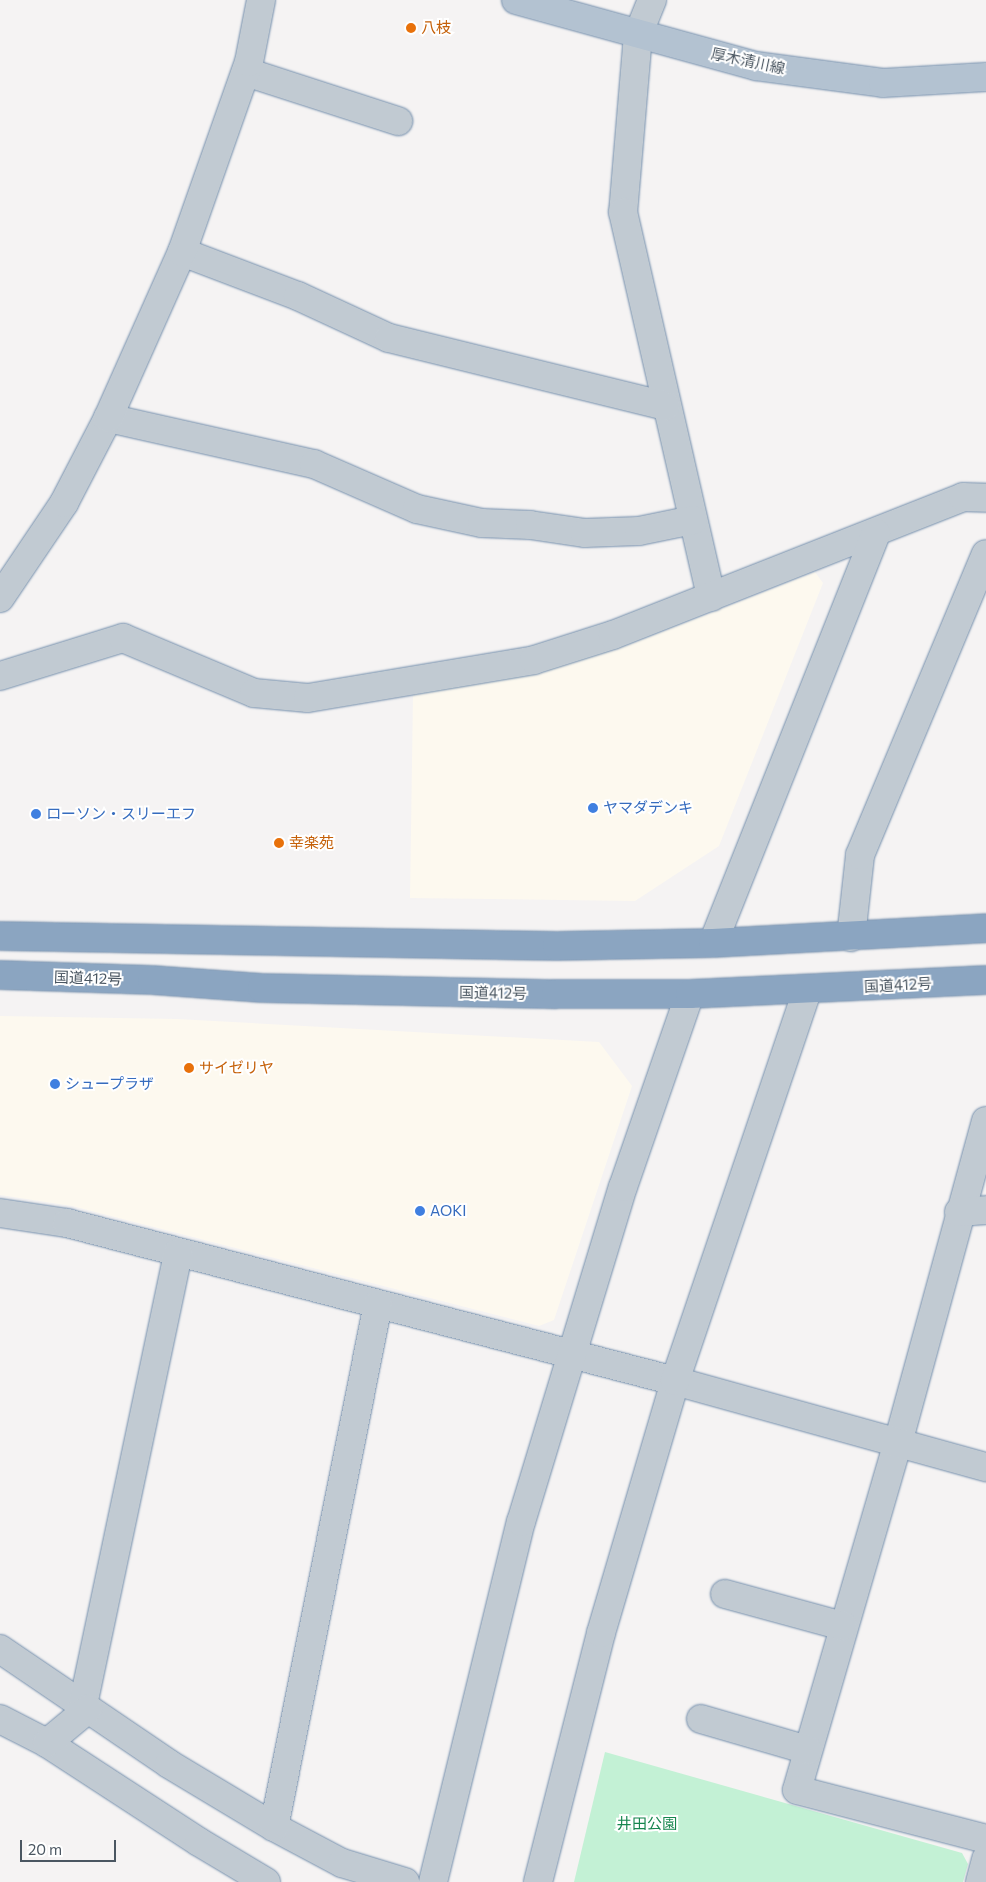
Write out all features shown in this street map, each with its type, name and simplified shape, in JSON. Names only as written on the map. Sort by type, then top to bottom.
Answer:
[{"type":"highway","points":[[0,936],[557,946],[713,943],[851,937],[986,928]]},
{"type":"highway","name":"国道412号","points":[[0,975],[152,980],[262,988],[690,994],[807,990],[986,980]]},
{"type":"main road","name":"厚木清川線","points":[[516,0],[756,66],[883,83],[986,77]]},
{"type":"street","points":[[0,598],[64,503],[108,418],[182,252],[246,72],[261,0]]},
{"type":"street","points":[[652,0],[638,35],[623,212],[710,597]]},
{"type":"street","points":[[246,72],[398,121]]},
{"type":"street","points":[[182,252],[298,296],[389,338],[666,406]]},
{"type":"street","points":[[108,418],[314,464],[417,509],[482,523],[530,525],[585,533],[639,531],[693,520]]},
{"type":"street","points":[[0,676],[123,638],[254,693],[308,698],[534,660],[613,635],[876,533],[963,497],[986,498]]},
{"type":"street","points":[[713,943],[876,533]]},
{"type":"street","points":[[851,937],[860,855],[986,554]]},
{"type":"street","points":[[538,1882],[601,1633],[675,1381],[807,990]]},
{"type":"street","points":[[432,1882],[521,1522],[623,1187],[690,994]]},
{"type":"street","points":[[986,1121],[959,1212],[898,1442],[796,1790],[986,1839]]},
{"type":"street","points":[[959,1212],[986,1210]]},
{"type":"street","points":[[0,1213],[67,1222],[178,1253],[675,1381],[986,1467]]},
{"type":"street","points":[[47,1743],[86,1707],[178,1253]]},
{"type":"street","points":[[274,1827],[378,1304]]},
{"type":"street","points":[[725,1594],[843,1626]]},
{"type":"street","points":[[0,1650],[169,1764],[274,1827],[342,1863],[405,1882]]},
{"type":"street","points":[[0,1718],[47,1743],[266,1882]]},
{"type":"street","points":[[701,1719],[808,1750]]},
{"type":"street","points":[[980,1882],[986,1859]]},
{"type":"shaded area","points":[[815,572],[823,583],[719,846],[635,901],[410,898],[413,694],[531,675],[623,647]]},
{"type":"shaded area","points":[[0,1016],[177,1019],[599,1042],[632,1086],[554,1320],[539,1326],[72,1206],[0,1195]]},
{"type":"green space","name":"井田公園","points":[[605,1752],[962,1853],[968,1864],[963,1882],[574,1882]]},
{"type":"place","name":"八枝","points":[[411,28]]},
{"type":"place","name":"ヤマダデンキ","points":[[593,808]]},
{"type":"place","name":"ローソン・スリーエフ","points":[[36,814]]},
{"type":"place","name":"幸楽苑","points":[[279,843]]},
{"type":"place","name":"サイゼリヤ","points":[[189,1068]]},
{"type":"place","name":"シュープラザ","points":[[55,1084]]},
{"type":"place","name":"AOKI","points":[[420,1211]]}]
